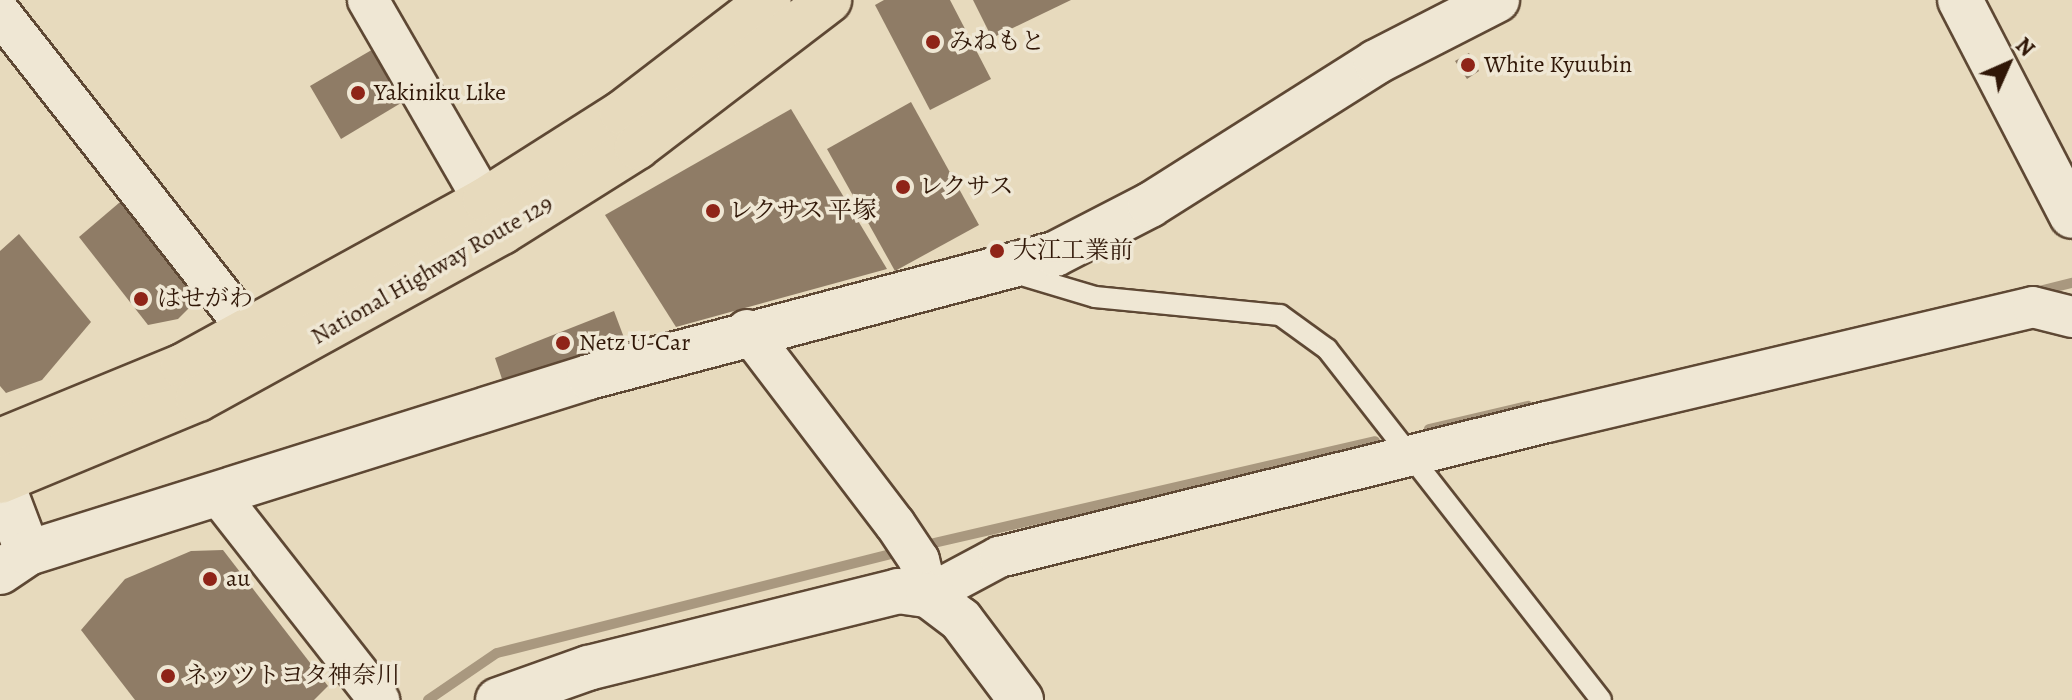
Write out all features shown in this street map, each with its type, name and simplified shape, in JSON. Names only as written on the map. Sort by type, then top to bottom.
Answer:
[{"type":"highway","name":"National Highway Route 129","points":[[494,216],[769,0]]},
{"type":"highway","name":"National Highway Route 129","points":[[0,481],[261,346],[494,216],[637,147],[829,0]]},
{"type":"highway","name":"National Highway Route 129","points":[[0,441],[261,346]]},
{"type":"street","points":[[368,0],[494,216]]},
{"type":"street","points":[[0,481],[14,562],[747,330],[1010,271],[1098,235],[1376,62],[1497,0]]},
{"type":"street","points":[[1960,0],[2072,216]]},
{"type":"street","points":[[0,13],[261,346]]},
{"type":"street","points":[[498,700],[588,668],[898,591],[924,578],[999,557],[1412,455],[2033,307],[2072,317]]},
{"type":"street","points":[[747,330],[895,524],[924,578],[961,620],[1021,700]]},
{"type":"street","points":[[220,497],[379,700]]},
{"type":"lane","points":[[1010,271],[1095,297],[1280,315],[1327,349],[1601,700]]},
{"type":"building","name":"みねもと","points":[[884,0],[950,0],[991,79],[930,110],[875,5]]},
{"type":"building","points":[[973,0],[1071,0],[992,38]]},
{"type":"building","name":"Yakiniku Like","points":[[375,48],[406,100],[341,139],[310,86]]},
{"type":"building","points":[[1469,53],[1479,71],[1467,79],[1455,61]]},
{"type":"building","name":"レクサス","points":[[911,102],[979,225],[895,271],[827,149]]},
{"type":"building","points":[[791,109],[887,269],[676,327],[605,215]]},
{"type":"building","points":[[126,197],[192,286],[193,304],[178,319],[148,325],[79,237]]},
{"type":"building","points":[[19,234],[91,322],[42,380],[6,393],[0,386],[0,251]]},
{"type":"building","points":[[614,311],[626,343],[502,379],[495,358]]},
{"type":"building","points":[[223,550],[328,686],[314,700],[135,700],[81,630],[125,579],[191,551]]},
{"type":"waterway","points":[[2035,292],[2072,283]]},
{"type":"waterway","points":[[1429,429],[1528,406]]},
{"type":"waterway","points":[[921,546],[1375,441]]},
{"type":"waterway","points":[[428,700],[497,653],[902,551]]},
{"type":"place","name":"みねもと","points":[[933,42]]},
{"type":"place","name":"White Kyuubin","points":[[1468,65]]},
{"type":"place","name":"Yakiniku Like","points":[[358,93]]},
{"type":"place","name":"レクサス","points":[[903,187]]},
{"type":"place","name":"レクサス 平塚","points":[[713,211]]},
{"type":"place","name":"大江工業前","points":[[997,251]]},
{"type":"place","name":"はせがわ","points":[[141,299]]},
{"type":"place","name":"Netz U-Car","points":[[563,343]]},
{"type":"place","name":"au","points":[[210,579]]},
{"type":"place","name":"ネッツトヨタ神奈川","points":[[168,676]]}]
